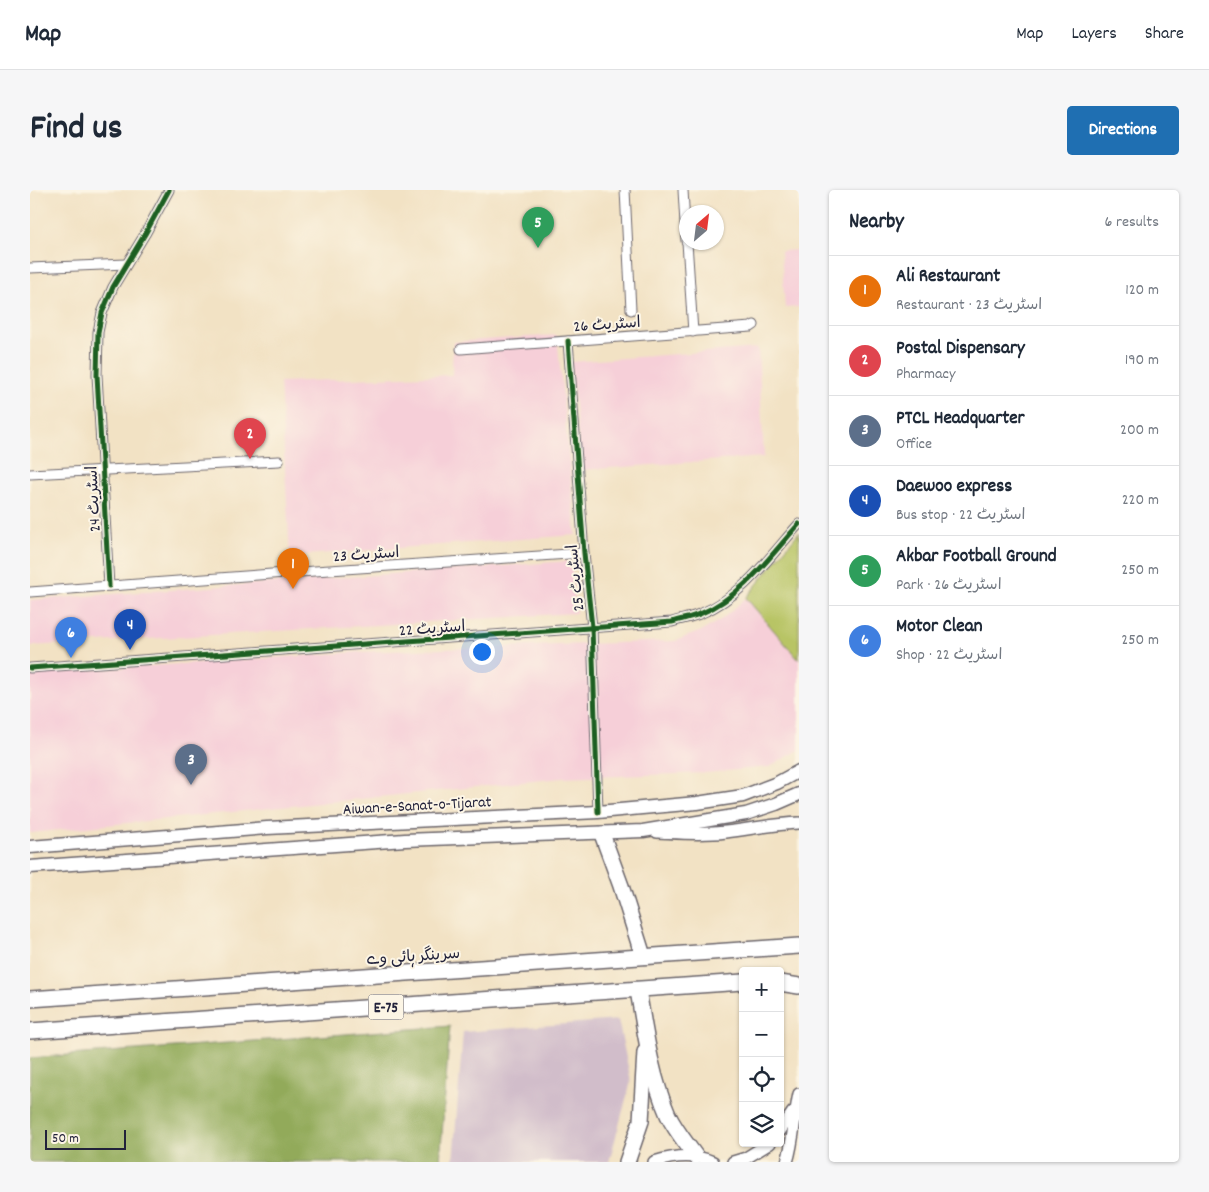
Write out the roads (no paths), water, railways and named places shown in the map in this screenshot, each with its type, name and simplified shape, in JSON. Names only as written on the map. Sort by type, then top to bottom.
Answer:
[{"type":"highway","points":[[602,834],[643,956]]},
{"type":"highway","points":[[762,949],[799,935]]},
{"type":"highway","name":"سرینگر ہائی وے","points":[[30,999],[799,946]]},
{"type":"highway","points":[[784,979],[799,978]]},
{"type":"highway","name":"E-75","points":[[30,1031],[739,982]]},
{"type":"highway","points":[[784,984],[799,986]]},
{"type":"highway","points":[[638,990],[646,1040],[662,1099],[669,1116],[696,1157]]},
{"type":"highway","points":[[627,1162],[641,1120],[646,1040]]},
{"type":"main road","name":"Aiwan-e-Sanat-o-Tijarat","points":[[30,847],[267,828],[598,812],[725,800],[777,784],[799,771]]},
{"type":"main road","points":[[30,867],[405,840],[643,831],[746,814],[799,794]]},
{"type":"street","name":"اسٹریٹ 24","points":[[109,586],[97,375],[98,332],[102,313],[113,287],[169,190]]},
{"type":"street","points":[[625,190],[632,310]]},
{"type":"street","points":[[683,190],[684,205]]},
{"type":"street","points":[[688,250],[693,332]]},
{"type":"street","points":[[30,268],[126,264]]},
{"type":"street","name":"اسٹریٹ 26","points":[[461,349],[693,332],[751,327],[754,325]]},
{"type":"street","name":"اسٹریٹ 25","points":[[568,341],[584,553],[592,627],[598,812]]},
{"type":"street","points":[[30,474],[279,461]]},
{"type":"street","name":"اسٹریٹ 22","points":[[30,668],[672,622],[702,613],[725,600],[746,584],[799,524]]},
{"type":"street","name":"اسٹریٹ 23","points":[[30,592],[584,553]]},
{"type":"street","points":[[643,831],[704,834],[799,823]]},
{"type":"street","points":[[787,1162],[791,1150],[799,1094]]},
{"type":"street","points":[[784,1126],[796,1109]]},
{"type":"street","points":[[734,1162],[746,1158],[764,1147]]},
{"type":"street","points":[[654,1162],[668,1157],[696,1157],[713,1162]]},
{"type":"place","name":"Akbar Football Ground","points":[[538,248]]},
{"type":"place","name":"Postal Dispensary","points":[[250,459]]},
{"type":"place","name":"Ali Restaurant","points":[[293,589]]},
{"type":"place","name":"Daewoo express","points":[[130,650]]},
{"type":"place","name":"Motor Clean","points":[[71,658]]},
{"type":"place","name":"PTCL Headquarter","points":[[191,785]]}]
